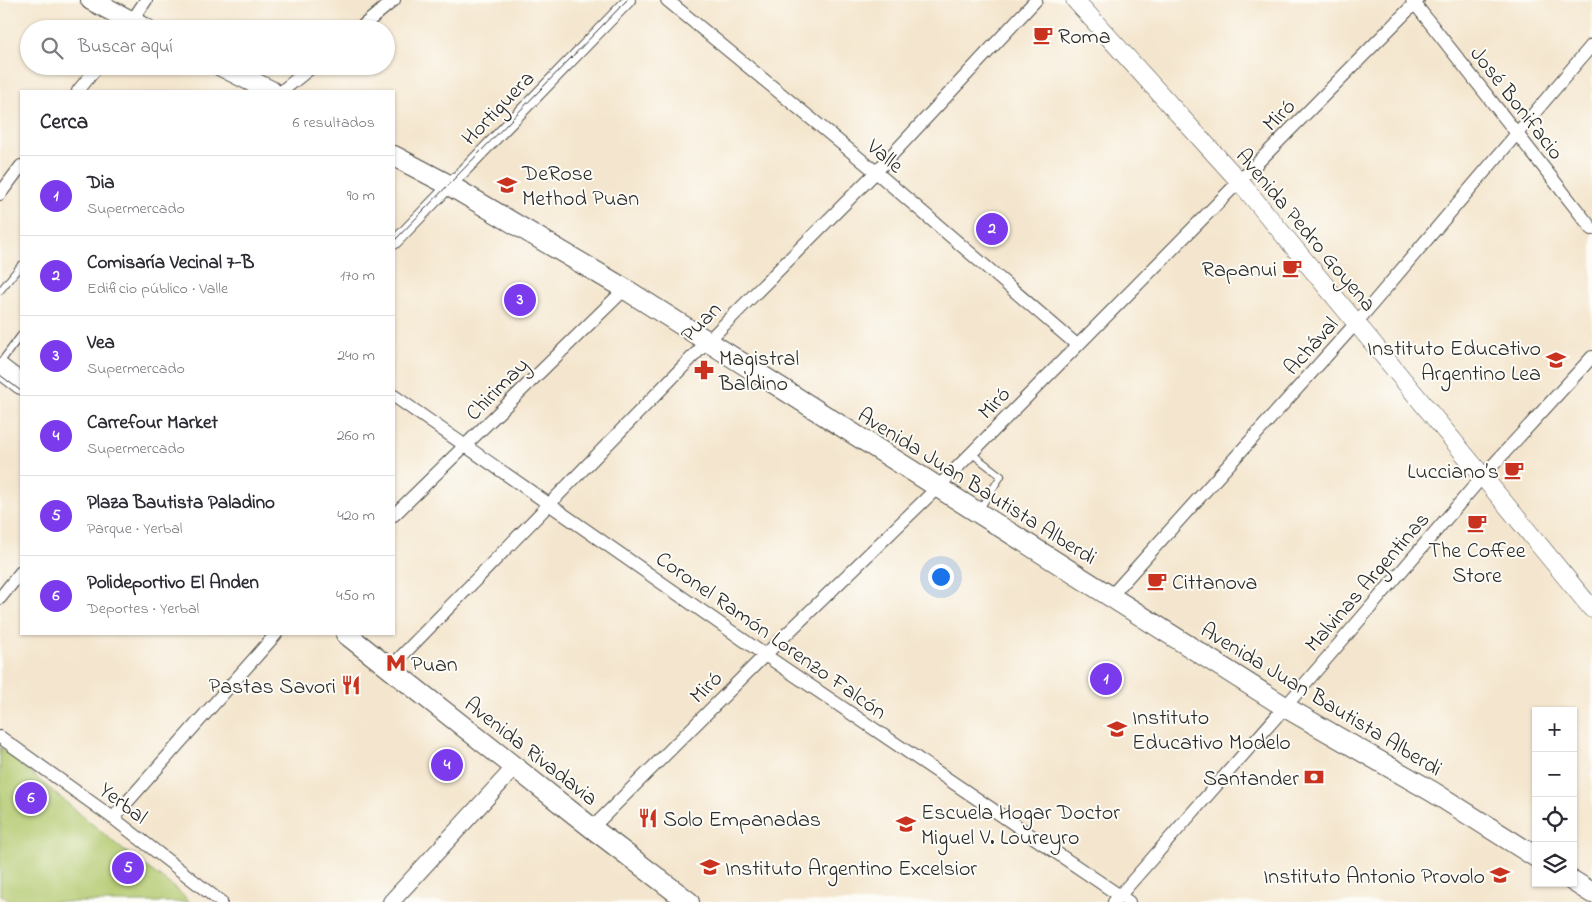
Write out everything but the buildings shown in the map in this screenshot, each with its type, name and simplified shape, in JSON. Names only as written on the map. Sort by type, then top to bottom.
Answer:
[{"type":"main road","points":[[91,0],[125,20]]},
{"type":"main road","name":"Avenida Pedro Goyena","points":[[1075,0],[1240,182],[1592,609]]},
{"type":"main road","points":[[239,75],[269,90]]},
{"type":"main road","name":"Avenida Juan Bautista Alberdi","points":[[395,157],[449,185],[625,289],[1285,707],[1433,792],[1532,854]]},
{"type":"main road","points":[[0,368],[20,383]]},
{"type":"main road","name":"Avenida Rivadavia","points":[[347,635],[689,902]]},
{"type":"main road","points":[[1577,884],[1592,893]]},
{"type":"street","points":[[138,20],[146,0]]},
{"type":"street","points":[[369,20],[394,0]]},
{"type":"street","name":"Hortiguera","points":[[395,242],[629,0]]},
{"type":"street","name":"Valle","points":[[667,0],[876,172],[1077,345]]},
{"type":"street","name":"Puan","points":[[390,668],[707,342],[876,172],[1036,0]]},
{"type":"street","name":"Miró","points":[[592,828],[765,655],[937,488],[1240,182],[1415,1]]},
{"type":"street","name":"José Bonifacio","points":[[1415,1],[1592,229]]},
{"type":"street","name":"Achával","points":[[1110,597],[1357,322],[1592,46]]},
{"type":"street","points":[[79,90],[91,75]]},
{"type":"street","points":[[283,90],[302,75]]},
{"type":"street","points":[[0,194],[20,167]]},
{"type":"street","name":"Chirimay","points":[[395,515],[625,289]]},
{"type":"street","name":"Malvinas Argentinas","points":[[1121,900],[1483,476],[1592,357]]},
{"type":"street","name":"Coronel Ramón Lorenzo Falcón","points":[[395,397],[1121,900]]},
{"type":"street","points":[[0,598],[20,573]]},
{"type":"street","points":[[113,818],[275,635]]},
{"type":"street","name":"Yerbal","points":[[0,737],[113,818],[221,902]]},
{"type":"street","points":[[391,902],[515,767]]},
{"type":"lane","points":[[0,292],[20,266]]},
{"type":"lane","points":[[0,363],[20,336]]},
{"type":"lane","points":[[971,453],[1001,476],[977,513]]},
{"type":"green space","points":[[0,747],[122,849],[175,888],[190,902],[11,902],[0,894]]},
{"type":"tram line","points":[[395,240],[627,0]]},
{"type":"tram line","points":[[0,375],[20,390]]},
{"type":"place","name":"Roma","points":[[1043,35]]},
{"type":"place","name":"DeRose Method Puan","points":[[507,185]]},
{"type":"place","name":"Comisaría Vecinal 7-B","points":[[992,229]]},
{"type":"place","name":"Rapanui","points":[[1292,268]]},
{"type":"place","name":"Vea","points":[[520,300]]},
{"type":"place","name":"Instituto Educativo Argentino Lea","points":[[1556,360]]},
{"type":"place","name":"Magistral Baldino","points":[[704,370]]},
{"type":"place","name":"Lucciano’s","points":[[1514,470]]},
{"type":"place","name":"The Coffee Store","points":[[1477,523]]},
{"type":"place","name":"Cittanova","points":[[1157,581]]},
{"type":"place","name":"Puan","points":[[396,663]]},
{"type":"place","name":"Dia","points":[[1106,679]]},
{"type":"place","name":"Pastas Savori","points":[[351,685]]},
{"type":"place","name":"Instituto Educativo Modelo","points":[[1117,729]]},
{"type":"place","name":"Carrefour Market","points":[[447,765]]},
{"type":"place","name":"Santander","points":[[1314,777]]},
{"type":"place","name":"Polideportivo El Anden","points":[[31,798]]},
{"type":"place","name":"Solo Empanadas","points":[[648,818]]},
{"type":"place","name":"Escuela Hogar Doctor Miguel V. Loureyro","points":[[906,824]]},
{"type":"place","name":"Instituto Argentino Excelsior","points":[[710,867]]},
{"type":"place","name":"Plaza Bautista Paladino","points":[[128,868]]},
{"type":"place","name":"Instituto Antonio Provolo","points":[[1500,875]]}]
